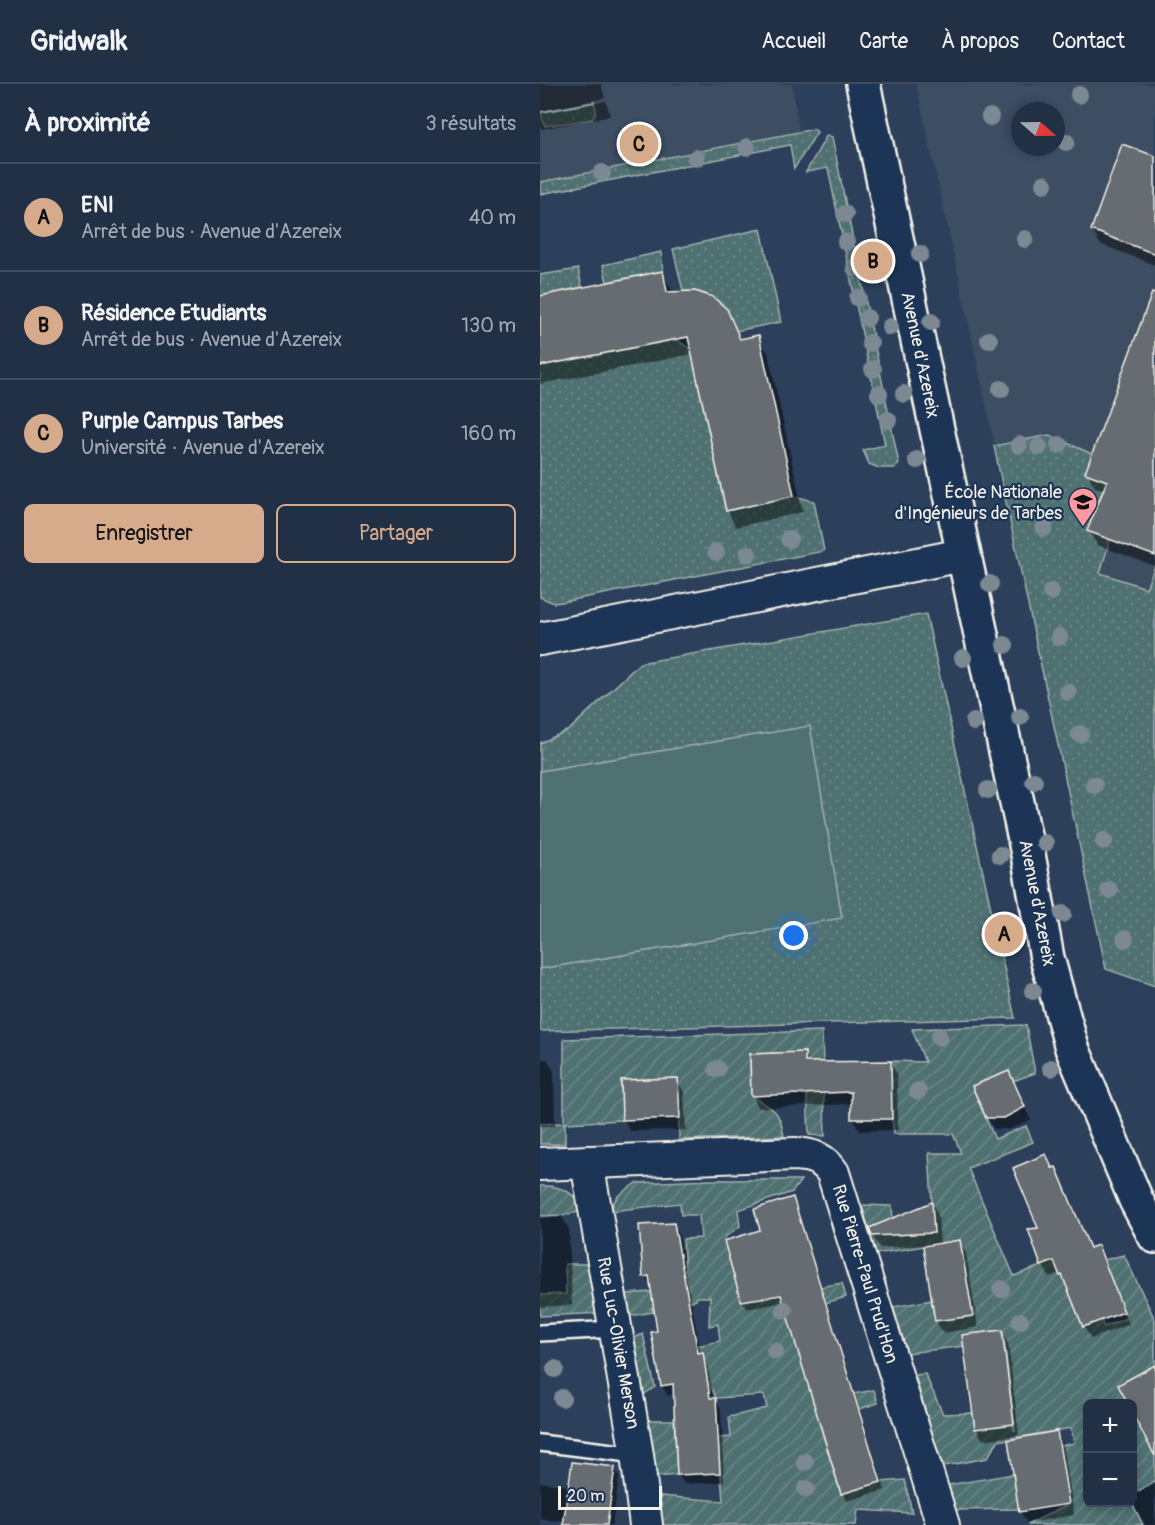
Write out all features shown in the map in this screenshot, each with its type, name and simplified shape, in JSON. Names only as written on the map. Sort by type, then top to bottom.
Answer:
[{"type":"main road","name":"Avenue d'Azereix","points":[[863,84],[1027,849],[1047,958],[1072,1048],[1136,1200],[1154,1234]]},
{"type":"street","points":[[540,639],[963,555]]},
{"type":"street","name":"Rue Pierre-Paul Prud'Hon","points":[[540,1164],[795,1154],[819,1158],[827,1164],[833,1173],[943,1525]]},
{"type":"street","name":"Rue Luc-Olivier Merson","points":[[587,1162],[637,1455],[646,1525]]},
{"type":"lane","points":[[540,1333],[616,1329]]},
{"type":"lane","points":[[540,1443],[637,1455]]},
{"type":"shaded area","points":[[540,84],[792,84],[799,131],[540,182]]},
{"type":"shaded area","name":"École Nationale d'Ingénieurs de Tarbes","points":[[916,84],[1155,84],[1155,986],[1106,969]]},
{"type":"green space","points":[[594,102],[596,113],[592,119],[545,126],[540,112]]},
{"type":"green space","points":[[814,129],[817,132],[794,169],[790,145],[540,194],[540,182]]},
{"type":"green space","points":[[827,135],[832,137],[899,464],[895,468],[879,468],[869,464],[863,450],[885,445],[828,168],[806,172]]},
{"type":"green space","points":[[761,229],[781,322],[736,331],[723,307],[717,301],[703,293],[683,291],[673,249]]},
{"type":"green space","points":[[661,252],[663,271],[607,282],[603,265]]},
{"type":"green space","points":[[578,269],[582,287],[540,296],[540,275]]},
{"type":"green space","points":[[676,339],[691,350],[726,511],[794,496],[814,501],[824,551],[562,602],[554,603],[540,597],[540,366]]},
{"type":"green space","points":[[1049,435],[1092,454],[1088,474],[1106,481],[1088,531],[1110,540],[1100,573],[1146,588],[1155,566],[1155,986],[1106,969],[994,446]]},
{"type":"green space","points":[[926,614],[1015,1018],[540,1031],[540,743],[569,730],[640,663]]},
{"type":"green space","points":[[810,726],[842,918],[540,969],[540,771]]},
{"type":"green space","points":[[1026,1025],[1035,1073],[1013,1081],[1009,1071],[972,1087],[995,1139],[1026,1126],[1033,1142],[968,1168],[1014,1276],[1054,1261],[1083,1327],[1101,1320],[1104,1327],[1126,1318],[1104,1260],[1124,1255],[1155,1320],[1155,1365],[1118,1385],[1126,1399],[1083,1399],[1083,1507],[1134,1507],[1143,1525],[1027,1525],[1069,1504],[1059,1446],[1074,1443],[1071,1428],[998,1441],[987,1458],[944,1466],[937,1452],[915,1375],[925,1374],[943,1414],[973,1413],[975,1429],[1014,1424],[1003,1331],[985,1332],[973,1345],[907,1353],[893,1307],[931,1300],[935,1321],[973,1316],[960,1240],[876,1254],[862,1205],[892,1206],[894,1235],[934,1233],[929,1153],[961,1153],[953,1134],[894,1134],[891,1061],[925,1062],[912,1029]]},
{"type":"green space","points":[[822,1031],[825,1136],[809,1135],[805,1052],[750,1054],[751,1096],[774,1111],[780,1120],[784,1136],[679,1140],[678,1078],[621,1080],[622,1120],[565,1123],[565,1144],[540,1144],[540,1124],[564,1123],[564,1039]]},
{"type":"green space","points":[[801,1180],[792,1192],[738,1210],[740,1226],[725,1237],[741,1301],[842,1283],[846,1297],[798,1311],[811,1389],[849,1378],[853,1394],[874,1390],[878,1403],[819,1422],[841,1494],[881,1482],[905,1480],[912,1513],[858,1510],[856,1525],[661,1525],[660,1496],[723,1501],[718,1438],[731,1437],[729,1417],[767,1408],[764,1395],[716,1398],[707,1379],[703,1353],[698,1353],[697,1346],[720,1341],[718,1324],[709,1326],[710,1297],[697,1297],[696,1300],[651,1308],[654,1312],[630,1316],[626,1294],[689,1289],[685,1274],[683,1239],[701,1238],[699,1215],[681,1215],[680,1203],[612,1211],[613,1203],[618,1196],[636,1183]]},
{"type":"green space","points":[[540,1186],[561,1188],[572,1194],[584,1211],[540,1216]]},
{"type":"green space","points":[[565,1264],[594,1264],[603,1313],[540,1316],[540,1295],[566,1294]]},
{"type":"green space","points":[[643,1334],[655,1387],[643,1395],[634,1338]]},
{"type":"green space","points":[[647,1420],[674,1420],[677,1475],[656,1477]]},
{"type":"green space","points":[[1137,1422],[1155,1456],[1155,1482],[1137,1492]]},
{"type":"green space","points":[[1013,1474],[1019,1509],[954,1510],[948,1485]]},
{"type":"building","points":[[1122,144],[1155,156],[1155,254],[1091,230]]},
{"type":"building","points":[[663,271],[667,292],[695,291],[713,297],[727,309],[740,339],[759,335],[794,496],[726,511],[688,337],[540,366],[540,296]]},
{"type":"building","points":[[1152,293],[1155,294],[1155,556],[1087,531],[1107,481],[1085,473]]},
{"type":"building","points":[[805,1052],[805,1062],[891,1061],[892,1119],[851,1119],[851,1092],[751,1096],[750,1054]]},
{"type":"building","points":[[1009,1071],[1025,1107],[1004,1118],[986,1118],[972,1086]]},
{"type":"building","points":[[678,1078],[680,1118],[622,1120],[621,1080]]},
{"type":"building","points":[[1046,1154],[1052,1168],[1056,1167],[1090,1248],[1098,1245],[1124,1312],[1083,1327],[1054,1261],[1041,1266],[1028,1229],[1038,1228],[1013,1168]]},
{"type":"building","points":[[793,1197],[881,1482],[841,1494],[781,1295],[741,1301],[724,1241],[760,1230],[754,1209]]},
{"type":"building","points":[[932,1202],[934,1233],[872,1236],[869,1228]]},
{"type":"building","points":[[674,1223],[698,1353],[703,1352],[710,1398],[716,1398],[720,1473],[677,1475],[673,1384],[661,1386],[651,1332],[657,1331],[649,1276],[643,1277],[639,1225]]},
{"type":"building","points":[[960,1240],[973,1316],[935,1321],[923,1246]]},
{"type":"building","points":[[1002,1330],[1014,1424],[975,1429],[962,1335]]},
{"type":"building","points":[[1155,1365],[1155,1456],[1137,1422],[1137,1399],[1125,1399],[1118,1385]]},
{"type":"building","points":[[1057,1431],[1069,1504],[1019,1512],[1008,1440]]},
{"type":"building","points":[[572,1462],[615,1467],[607,1525],[563,1525]]},
{"type":"place","name":"Purple Campus Tarbes","points":[[639,144]]},
{"type":"place","name":"Résidence Etudiants","points":[[873,261]]},
{"type":"place","name":"École Nationale d'Ingénieurs de Tarbes","points":[[1083,528]]},
{"type":"place","name":"ENI","points":[[1004,934]]}]
